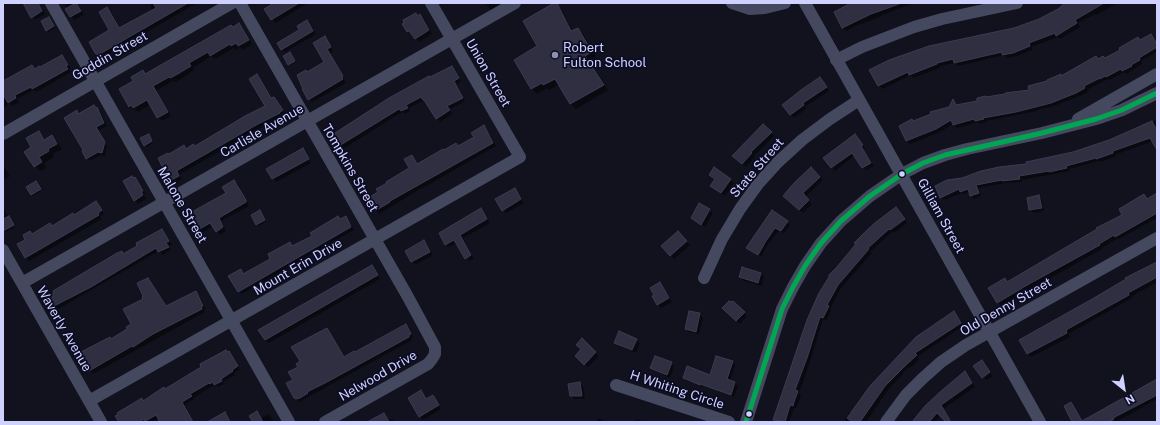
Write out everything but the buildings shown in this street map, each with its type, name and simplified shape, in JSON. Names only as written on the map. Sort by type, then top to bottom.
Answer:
[{"type":"street","name":"Malone Street","points":[[51,3],[289,422]]},
{"type":"street","name":"Goddin Street","points":[[3,134],[232,3]]},
{"type":"street","name":"Tompkins Street","points":[[240,3],[375,238],[435,347]]},
{"type":"street","name":"Union Street","points":[[431,3],[520,157]]},
{"type":"street","name":"Carlisle Avenue","points":[[22,283],[515,3]]},
{"type":"street","points":[[732,3],[750,8],[765,8],[785,3]]},
{"type":"street","name":"Gilliam Street","points":[[805,3],[1040,422]]},
{"type":"street","points":[[836,60],[868,44],[914,26],[1017,3]]},
{"type":"street","points":[[1066,126],[1157,74]]},
{"type":"street","points":[[746,422],[782,309],[805,266],[821,243],[842,221],[870,196],[902,174],[924,163],[967,149],[1021,138],[1096,119],[1122,110],[1157,93]]},
{"type":"street","name":"State Street","points":[[704,278],[722,239],[740,209],[760,182],[778,162],[802,140],[859,100]]},
{"type":"street","name":"Mount Erin Drive","points":[[89,401],[520,157]]},
{"type":"street","name":"Old Denny Street","points":[[886,422],[906,395],[941,362],[989,331],[1157,238]]},
{"type":"street","name":"Waverly Avenue","points":[[3,250],[101,422]]},
{"type":"street","name":"Nelwood Drive","points":[[325,422],[428,364],[435,354],[435,347]]},
{"type":"street","name":"H Whiting Circle","points":[[616,385],[729,422]]},
{"type":"transit line","points":[[746,422],[782,309],[793,287],[821,243],[841,221],[870,196],[902,174],[923,163],[945,155],[1096,119],[1122,110],[1157,93]]},
{"type":"place","name":"Robert Fulton School","points":[[555,55]]}]
